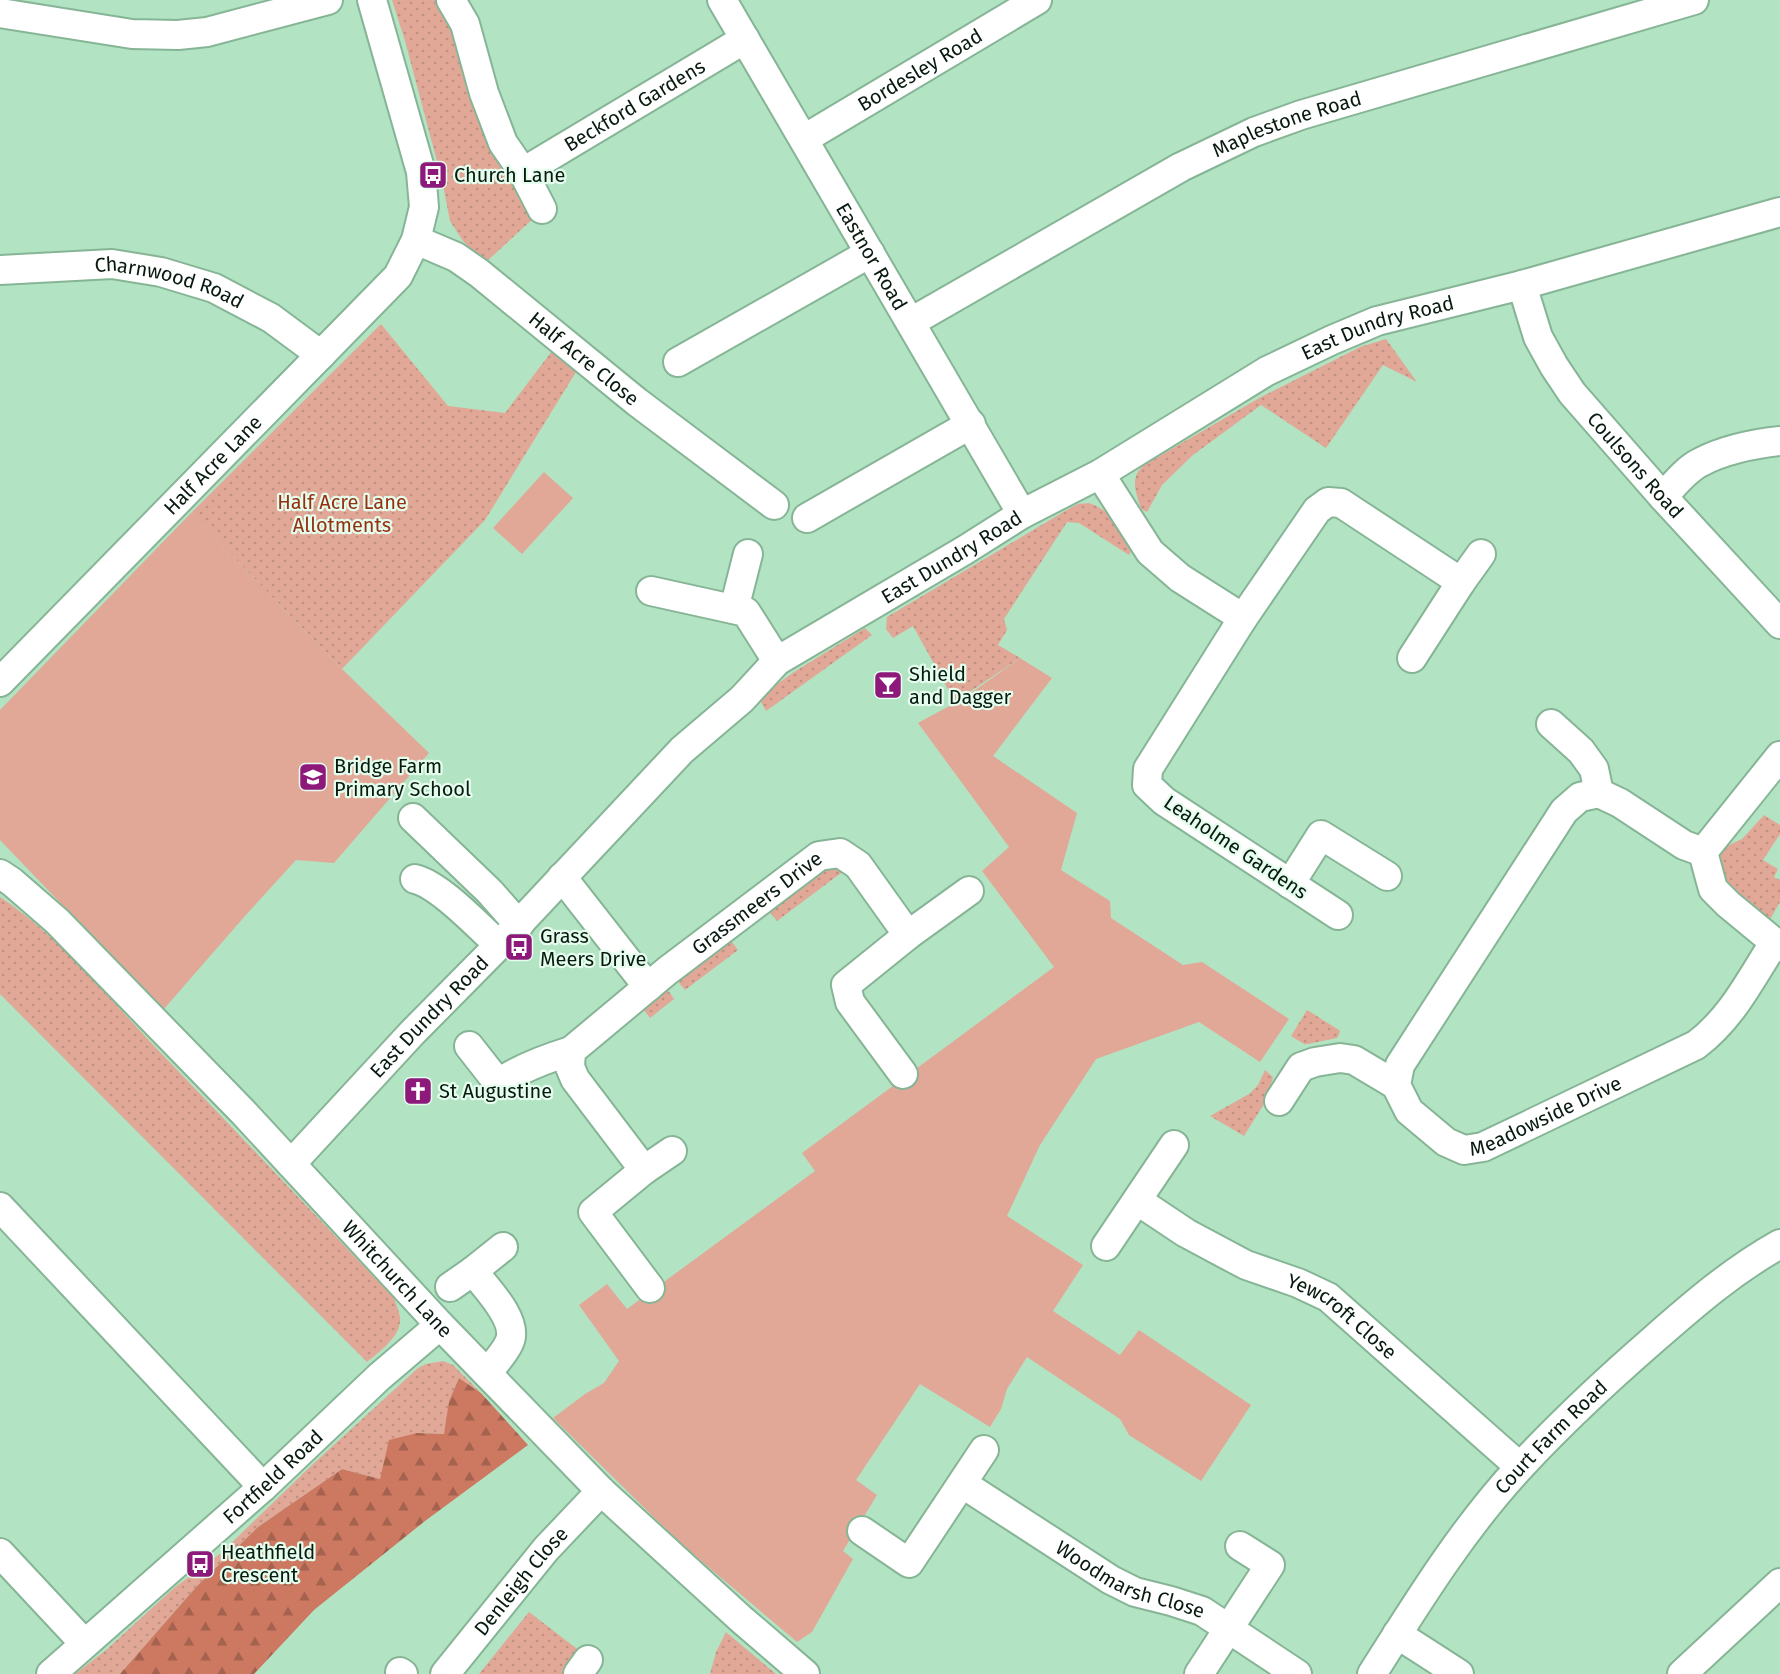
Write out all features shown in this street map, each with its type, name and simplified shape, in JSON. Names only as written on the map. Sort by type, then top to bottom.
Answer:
[{"type":"street","points":[[0,13],[132,34],[178,35],[207,32],[328,0]]},
{"type":"street","points":[[372,0],[421,172],[424,207],[416,240]]},
{"type":"street","points":[[451,0],[465,24],[484,93],[503,143],[523,172],[542,209]]},
{"type":"street","name":"Eastnor Road","points":[[722,0],[1022,514]]},
{"type":"street","name":"Bordesley Road","points":[[804,140],[997,10],[1037,0]]},
{"type":"street","name":"Maplestone Road","points":[[911,322],[1146,186],[1254,132],[1301,115],[1694,0]]},
{"type":"street","name":"Beckford Gardens","points":[[523,172],[745,39]]},
{"type":"street","name":"East Dundry Road","points":[[291,1164],[412,1033],[500,945],[682,750],[742,699],[777,661],[1022,514],[1100,474],[1267,371],[1332,340],[1377,321],[1522,285],[1780,212]]},
{"type":"street","name":"Half Acre Lane","points":[[0,682],[398,276],[416,240]]},
{"type":"street","name":"Half Acre Close","points":[[416,240],[456,256],[638,402],[754,475],[774,505]]},
{"type":"street","points":[[678,362],[732,344],[870,253]]},
{"type":"street","name":"Charnwood Road","points":[[0,270],[112,264],[161,272],[214,288],[271,318],[321,355]]},
{"type":"street","name":"Coulsons Road","points":[[1522,285],[1538,337],[1572,393],[1662,497],[1780,624]]},
{"type":"street","points":[[807,518],[971,424]]},
{"type":"street","points":[[1662,497],[1700,462],[1748,445],[1780,441]]},
{"type":"street","points":[[1100,474],[1150,552],[1180,578],[1243,618]]},
{"type":"street","name":"Leaholme Gardens","points":[[1338,915],[1164,801],[1147,785],[1148,769],[1243,618],[1317,510],[1328,502],[1341,503],[1461,582]]},
{"type":"street","points":[[734,609],[748,554]]},
{"type":"street","points":[[1412,658],[1481,554]]},
{"type":"street","points":[[651,591],[747,612],[777,661]]},
{"type":"street","points":[[1551,724],[1581,751],[1594,769],[1599,793]]},
{"type":"street","points":[[1279,1101],[1301,1067],[1340,1058],[1354,1060],[1396,1084],[1400,1065],[1564,811],[1580,797],[1599,793],[1620,803],[1683,845],[1702,852],[1780,756]]},
{"type":"street","points":[[413,818],[490,892],[519,925]]},
{"type":"street","points":[[1290,884],[1321,835],[1387,876]]},
{"type":"street","name":"Meadowside Drive","points":[[1396,1084],[1409,1111],[1446,1142],[1464,1150],[1483,1148],[1696,1045],[1714,1031],[1726,1017],[1777,945],[1713,889],[1702,852]]},
{"type":"street","name":"Grassmeers Drive","points":[[571,1051],[648,987],[819,856],[840,853],[858,865],[908,935]]},
{"type":"street","name":"Whitchurch Lane","points":[[0,874],[57,921],[243,1112],[440,1325],[601,1491],[796,1666]]},
{"type":"street","points":[[562,877],[648,987]]},
{"type":"street","points":[[415,879],[426,882],[437,890],[500,945]]},
{"type":"street","points":[[903,1074],[850,1002],[846,985],[908,935],[969,891]]},
{"type":"street","points":[[469,1046],[498,1083],[539,1061],[571,1051],[570,1067],[575,1079],[644,1170]]},
{"type":"street","points":[[1106,1246],[1174,1145]]},
{"type":"street","points":[[650,1288],[593,1212],[644,1170],[672,1151]]},
{"type":"street","name":"Yewcroft Close","points":[[1138,1201],[1186,1233],[1246,1265],[1298,1283],[1328,1297],[1520,1467]]},
{"type":"street","points":[[0,1207],[263,1487]]},
{"type":"street","name":"Court Farm Road","points":[[1372,1674],[1467,1532],[1520,1467],[1615,1374],[1714,1287],[1747,1263],[1780,1244]]},
{"type":"street","points":[[450,1287],[503,1247]]},
{"type":"street","points":[[473,1271],[510,1319],[512,1330],[510,1341],[486,1373]]},
{"type":"street","name":"Fortfield Road","points":[[51,1674],[263,1487],[378,1377],[440,1325]]},
{"type":"street","points":[[862,1531],[909,1563],[984,1450]]},
{"type":"street","name":"Woodmarsh Close","points":[[963,1484],[1111,1580],[1135,1592],[1171,1600],[1203,1611],[1297,1674]]},
{"type":"street","name":"Denleigh Close","points":[[445,1674],[546,1549],[601,1491]]},
{"type":"street","points":[[1199,1674],[1270,1565],[1240,1546]]},
{"type":"street","points":[[0,1553],[84,1643]]},
{"type":"street","points":[[1682,1674],[1780,1583]]},
{"type":"street","points":[[1397,1634],[1459,1674]]},
{"type":"green space","points":[[392,0],[441,0],[537,215],[485,263],[463,241],[450,221],[442,180]]},
{"type":"green space","name":"Half Acre Lane Allotments","points":[[381,324],[448,406],[505,413],[552,351],[576,372],[485,520],[342,669],[191,513]]},
{"type":"green space","points":[[1386,339],[1417,382],[1383,365],[1326,448],[1261,405],[1193,455],[1162,485],[1147,512],[1141,509],[1135,480],[1144,465],[1261,397],[1360,347]]},
{"type":"green space","points":[[544,472],[573,498],[522,554],[493,528]]},
{"type":"green space","points":[[1089,503],[1103,510],[1119,527],[1133,547],[1129,555],[1079,523],[1067,522],[1004,619],[1007,630],[998,645],[1020,658],[955,702],[913,626],[893,638],[886,629],[887,617],[1065,511],[1078,504]]},
{"type":"green space","points":[[191,513],[342,669],[429,753],[334,863],[296,860],[163,1010],[0,840],[0,710]]},
{"type":"green space","points":[[865,628],[872,635],[766,711],[761,702],[769,690]]},
{"type":"green space","points":[[1020,658],[1052,678],[993,756],[1077,813],[1061,870],[1110,901],[1111,918],[1183,965],[1202,962],[1289,1019],[1260,1062],[1199,1022],[1096,1059],[1040,1145],[1007,1216],[1083,1265],[1053,1311],[1120,1355],[1139,1330],[1251,1405],[1201,1481],[1129,1435],[1120,1419],[1027,1357],[1007,1389],[1001,1409],[990,1427],[920,1384],[856,1480],[877,1495],[843,1551],[853,1559],[812,1632],[797,1642],[681,1544],[553,1418],[604,1383],[619,1361],[579,1305],[607,1284],[627,1309],[815,1171],[802,1153],[1054,967],[982,871],[1009,847],[918,723],[964,698]]},
{"type":"green space","points":[[1764,815],[1780,825],[1780,834],[1763,860],[1778,869],[1774,877],[1780,880],[1780,902],[1769,921],[1728,886],[1721,872],[1720,863],[1723,848],[1742,839]]},
{"type":"green space","points":[[826,869],[843,869],[841,873],[777,921],[768,910],[818,872]]},
{"type":"green space","points":[[0,897],[43,930],[82,968],[394,1298],[400,1317],[398,1330],[384,1348],[367,1362],[0,994]]},
{"type":"green space","points":[[729,938],[738,950],[685,990],[675,978]]},
{"type":"green space","points":[[665,986],[674,999],[650,1018],[640,1005]]},
{"type":"green space","points":[[1307,1010],[1339,1030],[1337,1038],[1304,1044],[1291,1036]]},
{"type":"green space","points":[[1265,1070],[1273,1077],[1267,1099],[1244,1136],[1210,1116],[1249,1094],[1258,1085]]},
{"type":"green space","points":[[443,1361],[453,1365],[481,1393],[459,1378],[449,1401],[445,1434],[417,1433],[380,1479],[342,1469],[258,1527],[197,1586],[120,1674],[75,1674],[106,1650],[174,1588],[221,1553],[312,1465],[418,1368]]},
{"type":"green space","points":[[459,1378],[481,1393],[528,1445],[425,1521],[314,1610],[254,1674],[120,1674],[197,1586],[258,1527],[342,1469],[380,1479],[389,1440],[417,1433],[444,1434],[449,1401]]},
{"type":"green space","points":[[529,1612],[585,1655],[570,1674],[479,1674]]},
{"type":"green space","points":[[726,1632],[776,1674],[710,1674],[716,1652]]},
{"type":"place","name":"Church Lane","points":[[433,175]]},
{"type":"place","name":"Shield and Dagger","points":[[888,685]]},
{"type":"place","name":"Bridge Farm Primary School","points":[[313,777]]},
{"type":"place","name":"Grass Meers Drive","points":[[519,947]]},
{"type":"place","name":"St Augustine","points":[[418,1091]]},
{"type":"place","name":"Heathfield Crescent","points":[[200,1564]]}]
